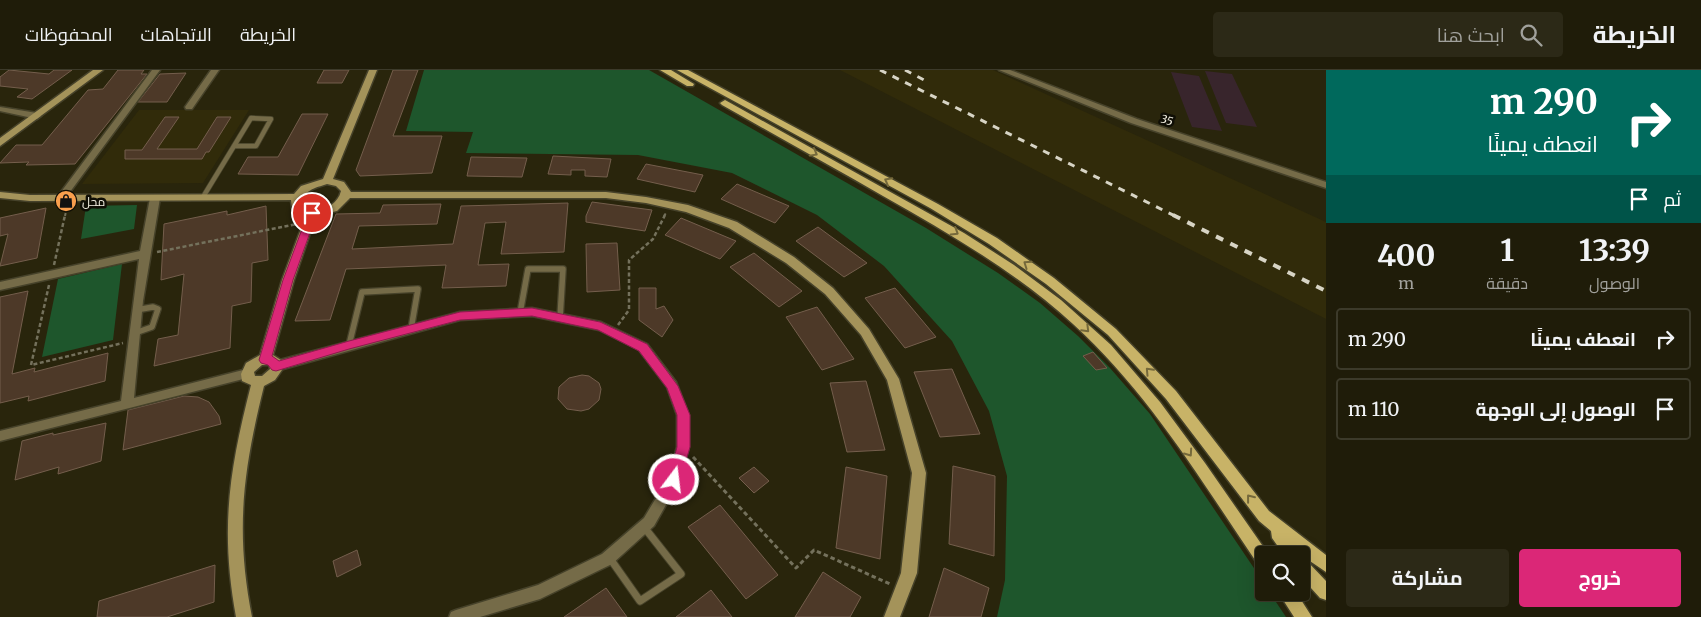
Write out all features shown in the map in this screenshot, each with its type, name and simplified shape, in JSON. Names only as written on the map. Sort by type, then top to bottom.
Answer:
[{"type":"main road","points":[[664,70],[941,223],[986,251],[1078,321],[1117,360],[1159,409],[1255,548]]},
{"type":"main road","points":[[681,70],[934,206],[993,241],[1058,287],[1112,332],[1171,395],[1286,546]]},
{"type":"main road","points":[[1264,516],[1326,564]]},
{"type":"main road","points":[[1310,575],[1326,592]]},
{"type":"main road","points":[[1292,601],[1304,617]]},
{"type":"street","points":[[0,143],[100,70]]},
{"type":"street","points":[[65,198],[156,70]]},
{"type":"street","points":[[189,107],[215,70]]},
{"type":"street","points":[[327,181],[372,70]]},
{"type":"street","name":"35","points":[[1003,70],[1063,95],[1134,121],[1326,185]]},
{"type":"street","points":[[0,109],[37,116]]},
{"type":"street","points":[[0,436],[127,404],[271,376],[271,363],[288,280],[311,217],[330,210],[343,200],[346,195],[344,187],[327,181],[312,184],[306,188],[297,197],[295,202],[300,210],[311,217]]},
{"type":"street","points":[[0,195],[65,198],[297,197]]},
{"type":"street","points":[[346,195],[606,195],[688,209],[733,225],[790,260],[829,291],[870,340],[893,379],[919,473],[909,573],[892,617]]},
{"type":"street","points":[[127,404],[132,337],[144,254],[155,198]]},
{"type":"street","points":[[0,286],[144,254]]},
{"type":"street","points":[[244,617],[235,562],[234,509],[253,378],[252,365],[271,363],[349,345],[460,316],[532,312],[600,326],[643,347],[672,386],[683,415],[684,447],[674,480],[649,522],[610,557],[540,592],[461,616]]},
{"type":"lane","points":[[202,197],[251,118],[272,119],[256,146],[234,146]]},
{"type":"lane","points":[[520,313],[528,269],[563,269],[560,318]]},
{"type":"lane","points":[[349,345],[362,292],[418,289],[411,329]]},
{"type":"lane","points":[[132,337],[153,328],[156,324],[158,309],[153,307],[136,310]]},
{"type":"lane","points":[[610,557],[640,601],[681,574],[644,527]]},
{"type":"path","points":[[65,198],[52,274],[31,365],[132,337]]},
{"type":"path","points":[[612,332],[629,310],[629,260],[653,239],[670,205]]},
{"type":"path","points":[[144,254],[311,217]]},
{"type":"path","points":[[684,447],[796,568],[814,550],[902,590]]},
{"type":"shaded area","points":[[840,70],[993,70],[1326,222],[1326,319]]},
{"type":"shaded area","points":[[1205,71],[1232,74],[1257,127],[1226,123]]},
{"type":"shaded area","points":[[1171,72],[1199,76],[1222,131],[1192,127]]},
{"type":"shaded area","points":[[139,110],[249,110],[203,183],[82,184]]},
{"type":"green space","points":[[424,70],[649,70],[926,228],[998,273],[1040,303],[1078,336],[1110,368],[1150,414],[1255,570],[1255,601],[1275,601],[1286,617],[997,617],[1005,580],[1007,476],[989,411],[952,341],[884,266],[817,215],[732,173],[638,155],[466,153],[473,132],[406,131]]},
{"type":"green space","points":[[137,205],[134,229],[81,239],[86,206]]},
{"type":"green space","points":[[122,264],[113,340],[42,357],[58,279]]},
{"type":"building","points":[[9,70],[49,74],[54,70],[72,70],[32,99],[17,97],[28,89],[0,86],[0,77]]},
{"type":"building","points":[[118,70],[144,70],[141,74],[147,74],[75,164],[26,165],[29,162],[0,163],[16,145],[42,145],[88,90],[103,89]]},
{"type":"building","points":[[324,70],[349,70],[342,83],[317,83]]},
{"type":"building","points":[[393,70],[418,70],[393,136],[442,136],[432,173],[360,176],[356,170]]},
{"type":"building","points":[[186,73],[167,102],[138,102],[160,74]]},
{"type":"building","points":[[302,114],[328,114],[298,175],[238,174],[248,157],[278,157]]},
{"type":"building","points":[[165,117],[179,117],[157,149],[197,149],[217,117],[231,117],[209,152],[206,152],[202,159],[125,159],[125,150],[142,150]]},
{"type":"building","points":[[553,156],[611,159],[607,177],[585,176],[585,170],[571,170],[571,175],[548,174]]},
{"type":"building","points":[[471,157],[527,158],[522,177],[467,176]]},
{"type":"building","points":[[646,164],[703,175],[695,192],[637,179]]},
{"type":"building","points":[[737,184],[789,206],[775,223],[721,199]]},
{"type":"building","points":[[592,202],[652,210],[645,231],[586,222],[586,216]]},
{"type":"building","points":[[568,203],[564,252],[501,254],[506,222],[485,223],[478,265],[509,264],[506,286],[442,288],[446,265],[346,269],[330,320],[295,321],[336,214],[380,213],[383,205],[441,204],[437,224],[359,226],[352,249],[453,244],[461,206]]},
{"type":"building","points":[[266,206],[268,260],[252,263],[251,302],[232,306],[230,348],[154,366],[158,339],[178,335],[184,274],[161,280],[164,224],[227,211],[227,215]]},
{"type":"building","points":[[46,208],[37,258],[0,266],[8,234],[0,236],[0,218]]},
{"type":"building","points":[[681,218],[736,241],[720,259],[665,235]]},
{"type":"building","points":[[818,227],[867,263],[844,277],[796,241]]},
{"type":"building","points":[[617,243],[620,290],[587,292],[586,244]]},
{"type":"building","points":[[754,253],[802,291],[779,307],[730,267]]},
{"type":"building","points":[[639,288],[656,288],[656,309],[664,306],[673,320],[662,337],[639,320]]},
{"type":"building","points":[[895,288],[936,337],[905,348],[865,298]]},
{"type":"building","points":[[28,291],[12,374],[35,368],[34,372],[108,353],[105,381],[28,401],[29,396],[0,403],[0,297]]},
{"type":"building","points":[[817,307],[854,359],[822,370],[786,317]]},
{"type":"building","points":[[1093,352],[1107,368],[1096,370],[1083,356]]},
{"type":"building","points":[[952,369],[980,434],[940,437],[914,372]]},
{"type":"building","points":[[582,375],[589,376],[599,383],[601,389],[599,400],[589,409],[581,411],[567,409],[558,399],[559,387],[569,378]]},
{"type":"building","points":[[866,381],[885,450],[847,452],[830,383]]},
{"type":"building","points":[[184,396],[198,397],[209,402],[219,416],[221,424],[123,450],[128,410]]},
{"type":"building","points":[[106,423],[101,461],[58,474],[59,467],[15,480],[22,441]]},
{"type":"building","points":[[953,466],[995,476],[994,556],[949,544]]},
{"type":"building","points":[[754,467],[769,481],[754,493],[739,478]]},
{"type":"building","points":[[846,467],[887,476],[880,559],[836,548]]},
{"type":"building","points":[[720,505],[778,575],[746,599],[688,527]]},
{"type":"building","points":[[357,550],[361,565],[337,577],[333,561]]},
{"type":"building","points":[[215,565],[214,602],[167,617],[97,617],[99,601]]},
{"type":"building","points":[[944,568],[989,588],[981,617],[929,617]]},
{"type":"building","points":[[823,572],[861,597],[850,617],[795,617]]},
{"type":"building","points":[[606,588],[627,617],[564,617]]},
{"type":"building","points":[[711,590],[732,617],[676,617]]},
{"type":"railway","points":[[880,70],[1175,216]]},
{"type":"railway","points":[[905,70],[926,81]]},
{"type":"railway","points":[[1173,215],[1326,291]]},
{"type":"place","name":"محل","points":[[66,201]]},
{"type":"route","points":[[312,213],[288,280],[265,360],[272,360],[276,366],[460,316],[532,312],[600,326],[643,347],[672,386],[683,415],[684,447],[674,480]]}]
